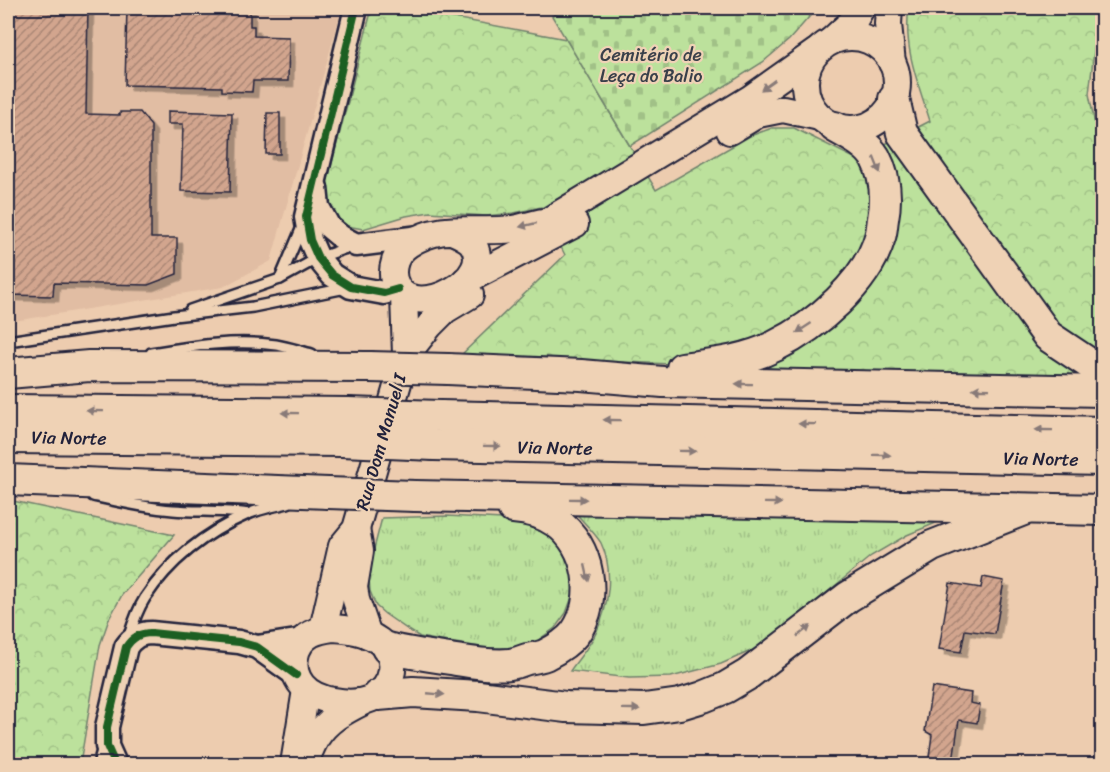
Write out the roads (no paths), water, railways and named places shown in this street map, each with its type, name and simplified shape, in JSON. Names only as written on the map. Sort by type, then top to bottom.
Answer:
[{"type":"highway","points":[[894,99],[902,132],[1048,336],[1102,371]]},
{"type":"highway","points":[[581,375],[664,371],[756,355],[808,327],[827,311],[853,284],[868,264],[880,238],[886,200],[884,184],[874,156],[861,142],[827,122]]},
{"type":"highway","points":[[8,373],[89,366],[370,367],[581,375],[663,382],[1102,391]]},
{"type":"highway","name":"Via Norte","points":[[8,410],[345,427],[434,445],[1102,460]]},
{"type":"highway","name":"Via Norte","points":[[8,438],[345,427],[440,416],[1102,432]]},
{"type":"highway","points":[[8,482],[415,496],[1102,510]]},
{"type":"highway","points":[[378,642],[411,653],[482,663],[508,664],[545,655],[575,634],[588,602],[589,579],[584,561],[574,541],[558,523],[526,509],[439,502],[415,496]]},
{"type":"highway","points":[[370,699],[413,692],[606,708],[644,709],[680,704],[725,688],[747,675],[848,597],[932,546],[1026,509]]},
{"type":"main road","points":[[861,8],[855,19],[824,46],[751,98],[548,220],[512,229],[430,233],[403,248],[396,258],[393,279],[401,292],[416,299],[427,300],[456,287],[593,214],[758,114],[783,109],[853,129],[871,125],[885,114],[894,99],[897,81],[892,63],[888,24],[889,8]]},
{"type":"main road","points":[[827,122],[809,103],[804,85],[807,67],[824,46],[848,37],[866,39],[881,48],[892,63]]},
{"type":"main road","points":[[410,350],[445,310],[561,243],[593,214]]},
{"type":"main road","points":[[452,231],[471,242],[476,262],[473,272],[456,287]]},
{"type":"main road","name":"Rua Dom Manuel I","points":[[313,634],[342,546],[356,529],[419,325],[456,287]]},
{"type":"main road","name":"Rua Dom Manuel I","points":[[401,292],[410,350]]},
{"type":"main road","name":"Rua Dom Manuel I","points":[[356,529],[360,550],[354,587],[356,600],[378,642]]},
{"type":"main road","points":[[303,765],[323,727],[343,712],[370,699],[383,690],[391,676],[392,661],[391,655],[378,642],[343,629],[313,634],[299,645],[294,665],[301,682],[312,694],[351,703],[370,699]]},
{"type":"main road","points":[[294,765],[301,682]]},
{"type":"street","points":[[356,8],[306,217],[310,240],[318,258],[332,275],[351,287],[384,293],[401,292]]},
{"type":"street","points":[[314,179],[318,207],[330,227],[340,237],[356,244],[420,237]]},
{"type":"street","points":[[115,765],[107,746],[108,727],[126,647],[130,640],[144,633],[239,642],[257,647],[301,682]]},
{"type":"street","points":[[257,647],[313,634]]},
{"type":"lane","points":[[280,279],[306,217]]},
{"type":"lane","points":[[174,316],[280,279],[318,258],[356,244]]},
{"type":"lane","points":[[8,341],[174,316],[253,307],[351,287]]},
{"type":"lane","points":[[139,355],[187,347],[253,343],[278,345],[370,367]]},
{"type":"lane","points":[[47,369],[128,357]]},
{"type":"lane","points":[[8,482],[66,492]]},
{"type":"lane","points":[[126,647],[134,620],[144,599],[158,580],[189,549],[205,537],[248,514],[328,493]]},
{"type":"lane","points":[[85,495],[144,508],[231,511],[248,514]]},
{"type":"lane","points":[[98,765],[108,727]]},
{"type":"park label","name":"Cemitério de Leça do Balio","points":[[651,65]]}]
